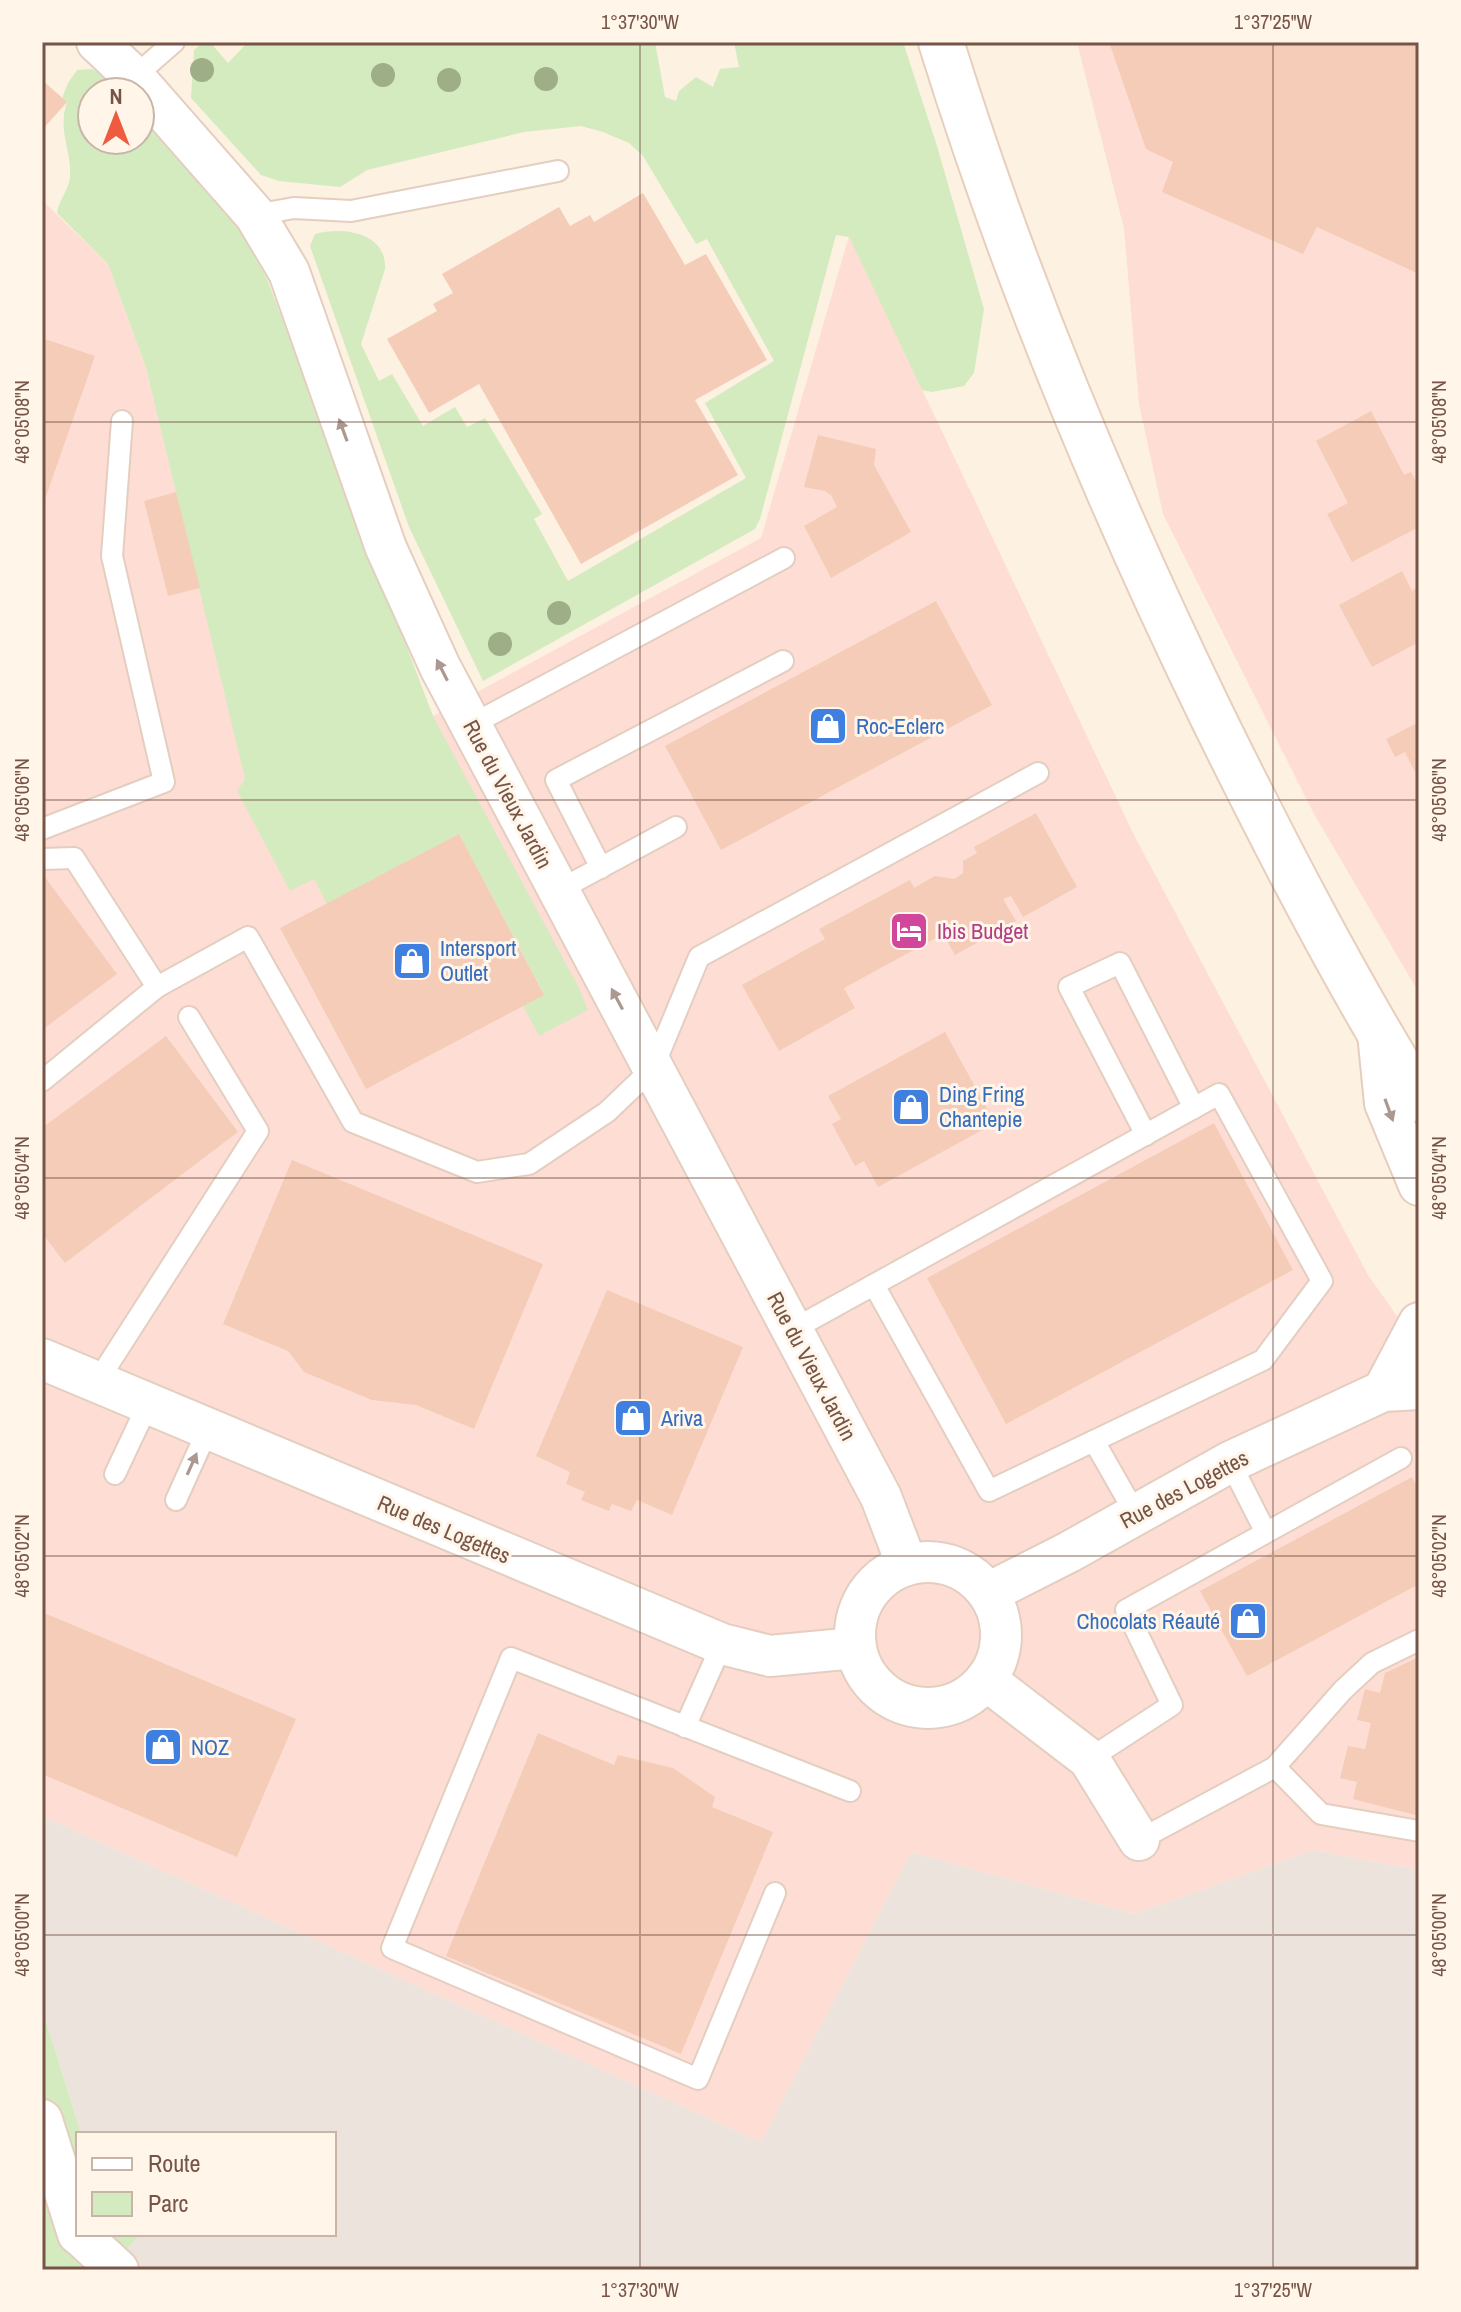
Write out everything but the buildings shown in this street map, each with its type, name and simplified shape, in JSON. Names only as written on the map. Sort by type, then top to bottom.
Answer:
[{"type":"main road","points":[[941,42],[974,149],[1084,438],[1147,582],[1257,808],[1378,1033],[1419,1099]]},
{"type":"street","name":"Rue du Vieux Jardin","points":[[97,42],[133,76]]},
{"type":"street","name":"Rue du Vieux Jardin","points":[[156,102],[255,215],[289,272],[386,548],[440,667],[881,1497],[907,1565]]},
{"type":"street","points":[[1378,1033],[1385,1103],[1419,1185]]},
{"type":"street","points":[[1401,1390],[1419,1323]]},
{"type":"street","name":"Rue des Logettes","points":[[43,1358],[722,1644],[770,1656],[855,1648]]},
{"type":"street","name":"Rue des Logettes","points":[[988,1593],[1069,1552],[1230,1462],[1401,1390]]},
{"type":"street","points":[[925,1562],[952,1566],[976,1580],[988,1593],[1000,1622],[1001,1637],[995,1667],[973,1694],[957,1703],[919,1709],[884,1695],[870,1682],[860,1666],[855,1648],[857,1612],[865,1597],[883,1577],[907,1565],[925,1562]]},
{"type":"street","points":[[986,1680],[1089,1759],[1139,1840]]},
{"type":"street","points":[[42,2120],[76,2228]]},
{"type":"street","points":[[80,2236],[118,2270]]},
{"type":"lane","points":[[135,76],[174,42]]},
{"type":"lane","points":[[255,215],[294,208],[351,211],[558,171]]},
{"type":"lane","points":[[42,829],[164,782],[112,556],[122,421]]},
{"type":"lane","points":[[471,725],[784,558]]},
{"type":"lane","points":[[601,868],[556,780],[783,661]]},
{"type":"lane","points":[[42,1081],[157,987],[248,937],[353,1122],[477,1172],[529,1164],[607,1112],[653,1068],[699,957],[1038,773]]},
{"type":"lane","points":[[559,890],[676,827]]},
{"type":"lane","points":[[42,859],[74,858],[157,987]]},
{"type":"lane","points":[[1146,1135],[1069,987],[1120,963],[1194,1108]]},
{"type":"lane","points":[[97,1382],[258,1131],[189,1017]]},
{"type":"lane","points":[[792,1330],[1219,1094],[1322,1281],[1263,1360],[989,1491],[874,1285]]},
{"type":"lane","points":[[115,1474],[148,1404]]},
{"type":"lane","points":[[176,1500],[208,1429]]},
{"type":"lane","points":[[1094,1441],[1135,1513]]},
{"type":"lane","points":[[1089,1759],[1172,1705],[1126,1610],[1401,1458]]},
{"type":"lane","points":[[1230,1462],[1265,1531]]},
{"type":"lane","points":[[1139,1840],[1275,1767],[1343,1690],[1372,1663],[1419,1640]]},
{"type":"lane","points":[[685,1727],[722,1644]]},
{"type":"lane","points":[[775,1893],[698,2079],[392,1948],[511,1658],[850,1791]]},
{"type":"lane","points":[[1275,1767],[1321,1814],[1419,1831]]},
{"type":"shaded area","points":[[1077,42],[1419,42],[1419,993],[1314,814],[1163,514],[1139,404],[1124,229]]},
{"type":"shaded area","points":[[42,200],[108,264],[146,368],[200,588],[433,716],[761,538],[849,236],[1134,835],[1368,1275],[1419,1347],[1419,1870],[1313,1850],[1134,1914],[911,1852],[761,2142],[42,1816]]},
{"type":"shaded area","points":[[42,1816],[761,2142],[911,1852],[1134,1914],[1313,1850],[1419,1870],[1419,2270],[108,2270],[139,2236],[336,2236],[336,2132],[80,2132],[42,2008]]},
{"type":"green space","points":[[203,42],[210,42],[228,63],[248,42],[655,42],[665,97],[676,101],[679,91],[696,77],[713,87],[720,69],[739,67],[734,42],[903,42],[984,309],[974,373],[964,386],[932,392],[922,390],[849,237],[836,235],[755,529],[483,681],[409,527],[310,246],[315,234],[350,232],[362,235],[379,247],[385,269],[361,344],[379,381],[392,374],[423,426],[455,407],[467,427],[485,418],[542,514],[534,519],[568,581],[746,478],[705,403],[774,361],[707,239],[696,244],[643,156],[629,143],[581,126],[524,132],[367,170],[340,187],[279,181],[261,175],[191,98],[194,50]]},
{"type":"green space","points":[[92,69],[104,76],[76,76],[76,156],[156,156],[156,126],[217,189],[267,279],[433,716],[588,1010],[539,1036],[523,1006],[544,994],[459,834],[327,904],[314,879],[290,891],[237,791],[245,779],[146,368],[108,264],[57,213],[70,178],[64,131],[67,102],[62,98],[77,70]]},
{"type":"green space","points":[[42,2008],[80,2132],[76,2132],[76,2236],[139,2236],[108,2270],[42,2270]]},
{"type":"place","name":"Roc-Eclerc","points":[[828,726]]},
{"type":"place","name":"Ibis Budget","points":[[909,931]]},
{"type":"place","name":"Intersport Outlet","points":[[412,961]]},
{"type":"place","name":"Ding Fring Chantepie","points":[[911,1107]]},
{"type":"place","name":"Ariva","points":[[633,1418]]},
{"type":"place","name":"Chocolats Réauté","points":[[1248,1621]]},
{"type":"place","name":"NOZ","points":[[163,1747]]}]
